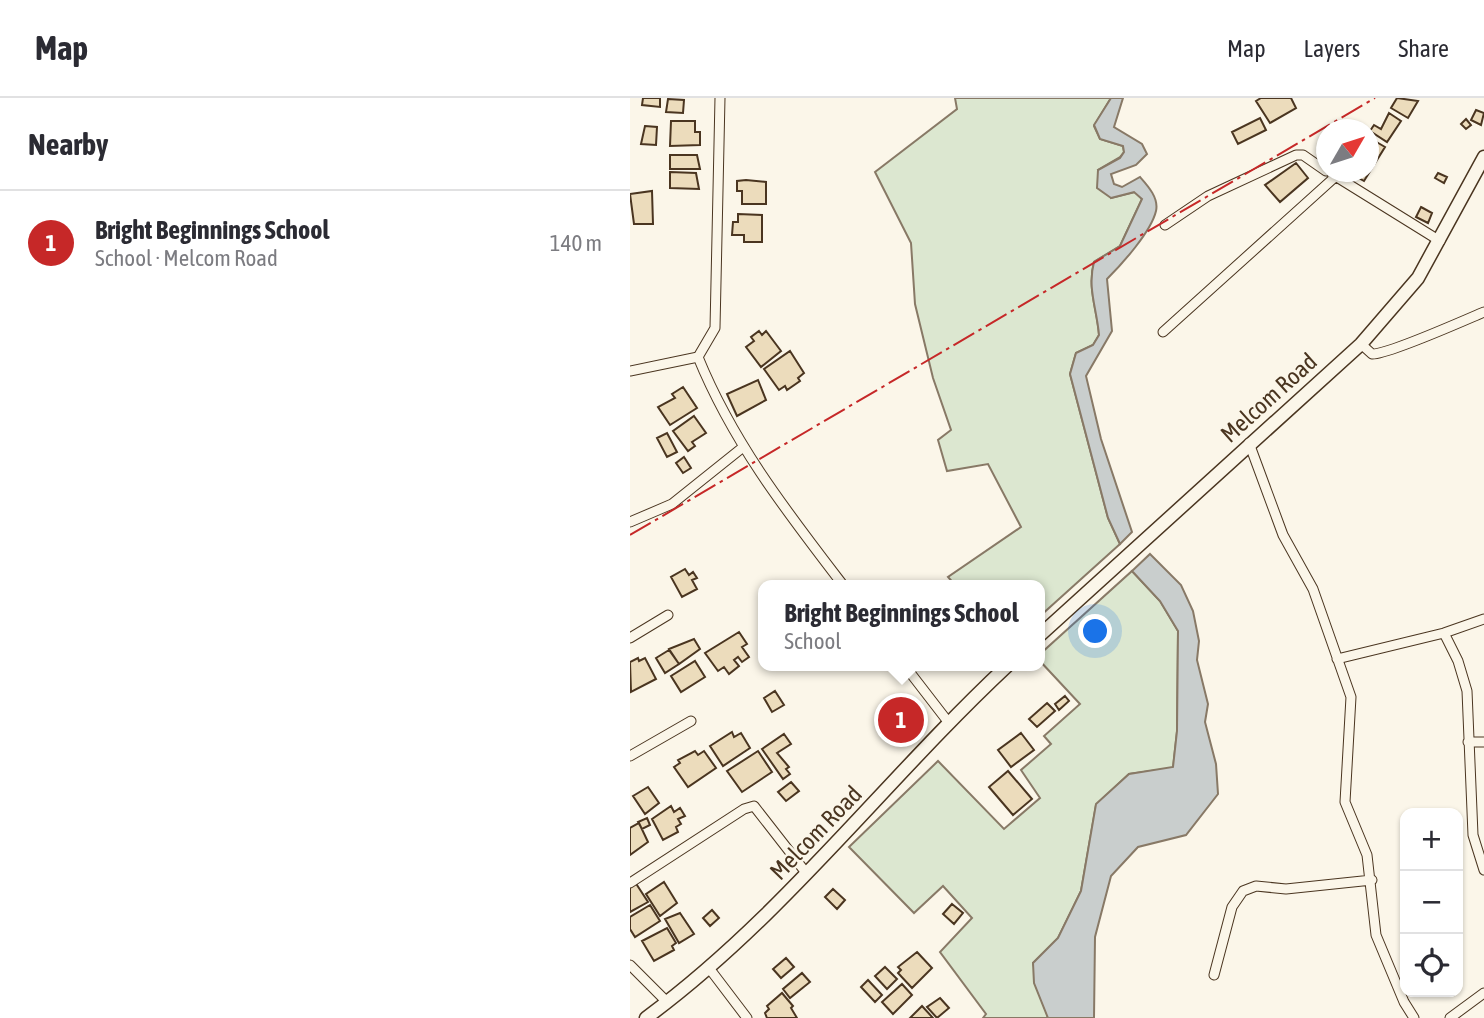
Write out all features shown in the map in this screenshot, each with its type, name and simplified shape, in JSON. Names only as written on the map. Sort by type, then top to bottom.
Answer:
[{"type":"main road","name":"Melcom Road","points":[[1045,631],[1361,344],[1418,278],[1484,156]]},
{"type":"main road","name":"Melcom Road","points":[[646,1018],[709,968],[807,874],[949,723],[1002,671]]},
{"type":"street","points":[[630,371],[698,357],[715,328],[720,98]]},
{"type":"street","points":[[1165,225],[1208,196],[1296,155],[1303,155],[1316,164]]},
{"type":"street","points":[[1163,332],[1321,182]]},
{"type":"street","points":[[1345,182],[1440,241]]},
{"type":"street","points":[[1361,344],[1372,354],[1387,353],[1484,312]]},
{"type":"street","points":[[698,357],[717,404],[742,448],[839,580]]},
{"type":"street","points":[[1249,443],[1283,535],[1313,589],[1351,697],[1345,802],[1367,855],[1372,880],[1376,935],[1404,1002],[1415,1018]]},
{"type":"street","points":[[630,522],[672,504],[742,448]]},
{"type":"street","points":[[630,638],[668,615]]},
{"type":"street","points":[[1337,659],[1444,633],[1484,619]]},
{"type":"street","points":[[1444,633],[1458,661],[1467,691],[1473,835],[1484,870]]},
{"type":"street","points":[[909,671],[949,723]]},
{"type":"street","points":[[630,756],[691,721]]},
{"type":"street","points":[[1468,742],[1484,742]]},
{"type":"street","points":[[630,883],[744,809],[754,806],[807,874]]},
{"type":"street","points":[[1214,975],[1232,907],[1243,891],[1256,886],[1286,889],[1372,880]]},
{"type":"street","points":[[630,965],[667,1002]]},
{"type":"street","points":[[709,968],[747,1018]]},
{"type":"street","points":[[1450,1018],[1484,993]]},
{"type":"green space","points":[[955,98],[1111,98],[1094,126],[1100,139],[1123,146],[1124,152],[1098,170],[1111,198],[1135,192],[1142,199],[1120,246],[1094,262],[1092,290],[1099,335],[1093,345],[1076,353],[1070,374],[1108,518],[1120,544],[1045,612],[1045,580],[951,580],[948,577],[1021,527],[988,464],[947,471],[938,440],[951,430],[933,378],[915,304],[911,243],[875,172],[957,109]]},
{"type":"green space","points":[[1132,571],[1160,601],[1178,631],[1177,731],[1173,768],[1129,774],[1096,805],[1081,891],[1058,938],[1033,963],[1048,1018],[983,1018],[986,1014],[940,952],[972,918],[943,886],[914,913],[849,847],[938,761],[1004,829],[1040,798],[1021,770],[1051,744],[1044,736],[1080,704],[1045,666],[1045,650]]},
{"type":"shaded area","points":[[1111,98],[1123,98],[1114,127],[1142,144],[1147,154],[1136,165],[1111,174],[1114,184],[1122,187],[1140,177],[1152,192],[1157,206],[1142,238],[1107,279],[1112,331],[1086,376],[1101,439],[1132,532],[1120,544],[1108,518],[1070,374],[1076,353],[1093,345],[1099,335],[1092,290],[1094,262],[1120,246],[1142,199],[1134,192],[1111,198],[1097,188],[1098,170],[1120,158],[1124,152],[1123,146],[1100,139],[1094,125]]},
{"type":"shaded area","points":[[1150,554],[1181,585],[1193,611],[1199,641],[1197,660],[1208,704],[1205,722],[1216,764],[1218,794],[1186,835],[1138,847],[1111,876],[1095,937],[1094,1018],[1048,1018],[1034,983],[1033,963],[1058,938],[1081,891],[1096,804],[1129,774],[1173,767],[1177,731],[1178,631],[1160,601],[1132,571]]},
{"type":"building","points":[[643,98],[660,98],[660,107],[642,105]]},
{"type":"building","points":[[1261,98],[1291,98],[1296,108],[1270,123],[1256,101]]},
{"type":"building","points":[[1397,98],[1418,101],[1408,118],[1391,108]]},
{"type":"building","points":[[668,99],[684,100],[683,113],[666,112]]},
{"type":"building","points":[[1476,110],[1484,113],[1481,125],[1471,120]]},
{"type":"building","points":[[1389,113],[1401,121],[1387,142],[1379,137],[1379,128],[1381,129]]},
{"type":"building","points":[[1260,118],[1266,130],[1238,144],[1232,132]]},
{"type":"building","points":[[1466,119],[1471,125],[1466,129],[1461,124]]},
{"type":"building","points":[[671,121],[695,121],[695,132],[700,132],[700,145],[670,146]]},
{"type":"building","points":[[645,126],[657,127],[656,145],[641,144]]},
{"type":"building","points":[[1379,143],[1385,147],[1379,157]]},
{"type":"building","points":[[670,155],[697,155],[700,169],[670,169]]},
{"type":"building","points":[[1296,163],[1308,178],[1280,202],[1265,185]]},
{"type":"building","points":[[670,172],[696,173],[699,189],[670,188]]},
{"type":"building","points":[[1438,173],[1447,177],[1444,183],[1435,178]]},
{"type":"building","points":[[737,181],[766,182],[766,204],[742,204],[742,191],[737,191]]},
{"type":"building","points":[[652,191],[653,224],[634,224],[630,194]]},
{"type":"building","points":[[1421,207],[1432,213],[1428,223],[1416,217]]},
{"type":"building","points":[[738,214],[762,215],[762,242],[744,242],[744,235],[732,235],[733,222],[738,222]]},
{"type":"building","points":[[759,331],[762,335],[766,331],[781,351],[761,367],[746,347],[754,341],[751,337]]},
{"type":"building","points":[[790,351],[804,373],[798,378],[800,381],[787,390],[785,386],[779,390],[764,369]]},
{"type":"building","points":[[758,380],[766,400],[737,416],[727,394]]},
{"type":"building","points":[[683,387],[697,408],[670,425],[658,407],[675,398],[672,394]]},
{"type":"building","points":[[694,416],[706,433],[692,442],[695,446],[688,451],[673,431]]},
{"type":"building","points":[[667,433],[677,452],[667,457],[657,438]]},
{"type":"building","points":[[684,457],[691,468],[683,473],[676,463]]},
{"type":"building","points":[[685,569],[689,575],[693,572],[697,578],[692,580],[697,589],[682,597],[671,577]]},
{"type":"building","points":[[739,632],[747,644],[742,647],[749,657],[742,662],[738,657],[734,660],[739,666],[729,674],[724,667],[718,671],[705,653]]},
{"type":"building","points":[[694,639],[700,649],[679,664],[669,649]]},
{"type":"building","points":[[669,650],[679,664],[665,673],[656,658]]},
{"type":"building","points":[[638,658],[639,661],[645,658],[656,679],[631,692],[630,662]]},
{"type":"building","points":[[695,661],[705,677],[681,692],[671,676]]},
{"type":"building","points":[[775,691],[784,705],[772,712],[764,698]]},
{"type":"building","points":[[1065,696],[1069,701],[1059,710],[1055,704]]},
{"type":"building","points":[[1047,703],[1055,711],[1037,727],[1029,719]]},
{"type":"building","points":[[732,732],[734,737],[741,733],[750,748],[723,766],[710,746]]},
{"type":"building","points":[[1021,733],[1034,750],[1011,767],[998,750]]},
{"type":"building","points":[[784,734],[791,744],[777,753],[789,767],[786,769],[790,774],[783,779],[762,749]]},
{"type":"building","points":[[695,751],[698,755],[704,751],[716,768],[688,787],[674,767],[680,763],[678,760]]},
{"type":"building","points":[[758,751],[772,772],[742,792],[727,771]]},
{"type":"building","points":[[1008,771],[1032,799],[1013,815],[989,787]]},
{"type":"building","points":[[791,782],[799,791],[786,801],[778,792]]},
{"type":"building","points":[[648,787],[659,803],[645,814],[633,796]]},
{"type":"building","points":[[671,806],[674,812],[680,808],[685,816],[678,819],[681,824],[676,827],[678,832],[663,840],[652,819]]},
{"type":"building","points":[[647,818],[650,825],[642,829],[638,822]]},
{"type":"building","points":[[639,823],[648,842],[630,855],[630,828]]},
{"type":"building","points":[[635,882],[648,902],[630,912],[630,885]]},
{"type":"building","points":[[664,882],[677,903],[660,916],[646,894]]},
{"type":"building","points":[[833,889],[845,900],[837,909],[825,897]]},
{"type":"building","points":[[952,904],[963,913],[954,924],[943,914]]},
{"type":"building","points":[[650,905],[660,921],[635,937],[630,929],[630,917]]},
{"type":"building","points":[[712,910],[719,918],[710,926],[703,918]]},
{"type":"building","points":[[680,913],[694,934],[679,943],[665,919]]},
{"type":"building","points":[[667,928],[676,943],[672,946],[674,950],[654,961],[642,941]]},
{"type":"building","points":[[917,952],[932,968],[912,988],[898,973],[901,970],[898,967]]},
{"type":"building","points":[[786,958],[794,967],[781,978],[773,969]]},
{"type":"building","points":[[885,967],[897,979],[887,989],[875,976]]},
{"type":"building","points":[[802,973],[810,982],[790,998],[783,989]]},
{"type":"building","points":[[868,980],[882,995],[875,1002],[861,987]]},
{"type":"building","points":[[902,984],[912,995],[893,1014],[882,1002]]},
{"type":"building","points":[[782,993],[793,1006],[791,1008],[797,1018],[767,1018],[767,1006]]},
{"type":"building","points":[[940,998],[949,1008],[937,1018],[927,1007]]},
{"type":"building","points":[[922,1006],[933,1018],[910,1018]]},
{"type":"power","points":[[630,535],[1375,98]]},
{"type":"place","name":"Bright Beginnings School","points":[[901,720]]}]
